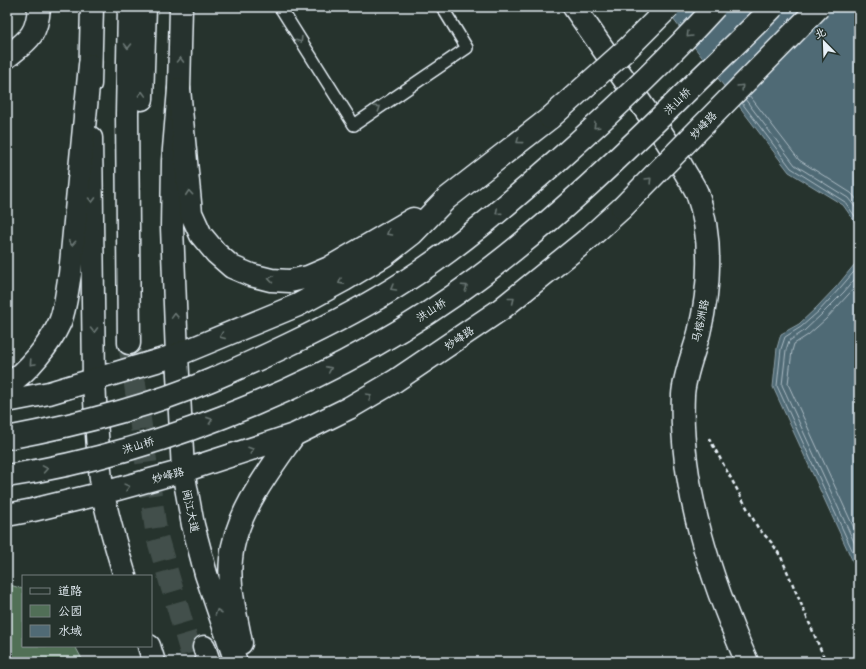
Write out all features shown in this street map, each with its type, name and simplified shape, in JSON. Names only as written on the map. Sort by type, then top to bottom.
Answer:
[{"type":"main road","points":[[7,57],[33,33],[37,23],[39,7]]},
{"type":"main road","points":[[92,7],[90,65],[94,380],[97,434],[103,493],[125,575]]},
{"type":"main road","points":[[129,7],[127,114],[136,343],[145,7]]},
{"type":"main road","points":[[181,7],[180,89],[191,213],[201,235],[216,253],[232,267],[251,275],[271,280],[290,281],[308,277],[328,268],[446,199],[550,118],[628,48],[668,7]]},
{"type":"main road","name":"马榕洲路","points":[[574,7],[669,144],[697,192],[707,242],[707,270],[705,301],[683,393],[683,426],[686,454],[698,524],[708,560],[733,631],[747,662]]},
{"type":"main road","points":[[7,438],[55,429],[107,416],[158,400],[210,381],[307,336],[353,312],[404,282],[453,248],[534,182],[621,102],[715,7]]},
{"type":"main road","name":"洪山桥","points":[[7,476],[56,467],[153,441],[254,403],[342,363],[372,346],[477,279],[518,247],[598,178],[773,7]]},
{"type":"main road","name":"妙峰路","points":[[7,515],[103,493],[183,472],[294,435],[349,408],[395,381],[500,310],[589,238],[622,208],[819,7]]},
{"type":"main road","points":[[7,385],[31,364],[46,346],[60,321],[70,274],[90,65]]},
{"type":"main road","name":"闽江大道","points":[[180,89],[173,176],[172,227],[183,472],[206,574],[236,662]]},
{"type":"main road","points":[[7,401],[49,393],[177,355],[298,305],[344,280],[385,255],[412,234],[446,199]]},
{"type":"main road","points":[[245,662],[232,593],[230,560],[234,538],[240,521],[257,491],[294,435]]},
{"type":"main road","points":[[149,647],[154,662]]},
{"type":"lane","points":[[280,7],[354,125],[467,48],[442,7]]},
{"type":"path","points":[[706,433],[758,528],[772,543],[781,557],[826,662]]},
{"type":"green space","points":[[7,584],[22,589],[22,647],[76,647],[83,662],[7,662]]},
{"type":"water","points":[[664,7],[859,7],[859,232],[855,222],[843,205],[789,172]]},
{"type":"water","points":[[859,259],[859,575],[773,387],[777,348],[781,334],[799,324],[816,308],[837,286]]},
{"type":"tunnel","points":[[129,343],[157,537],[191,653]]}]
